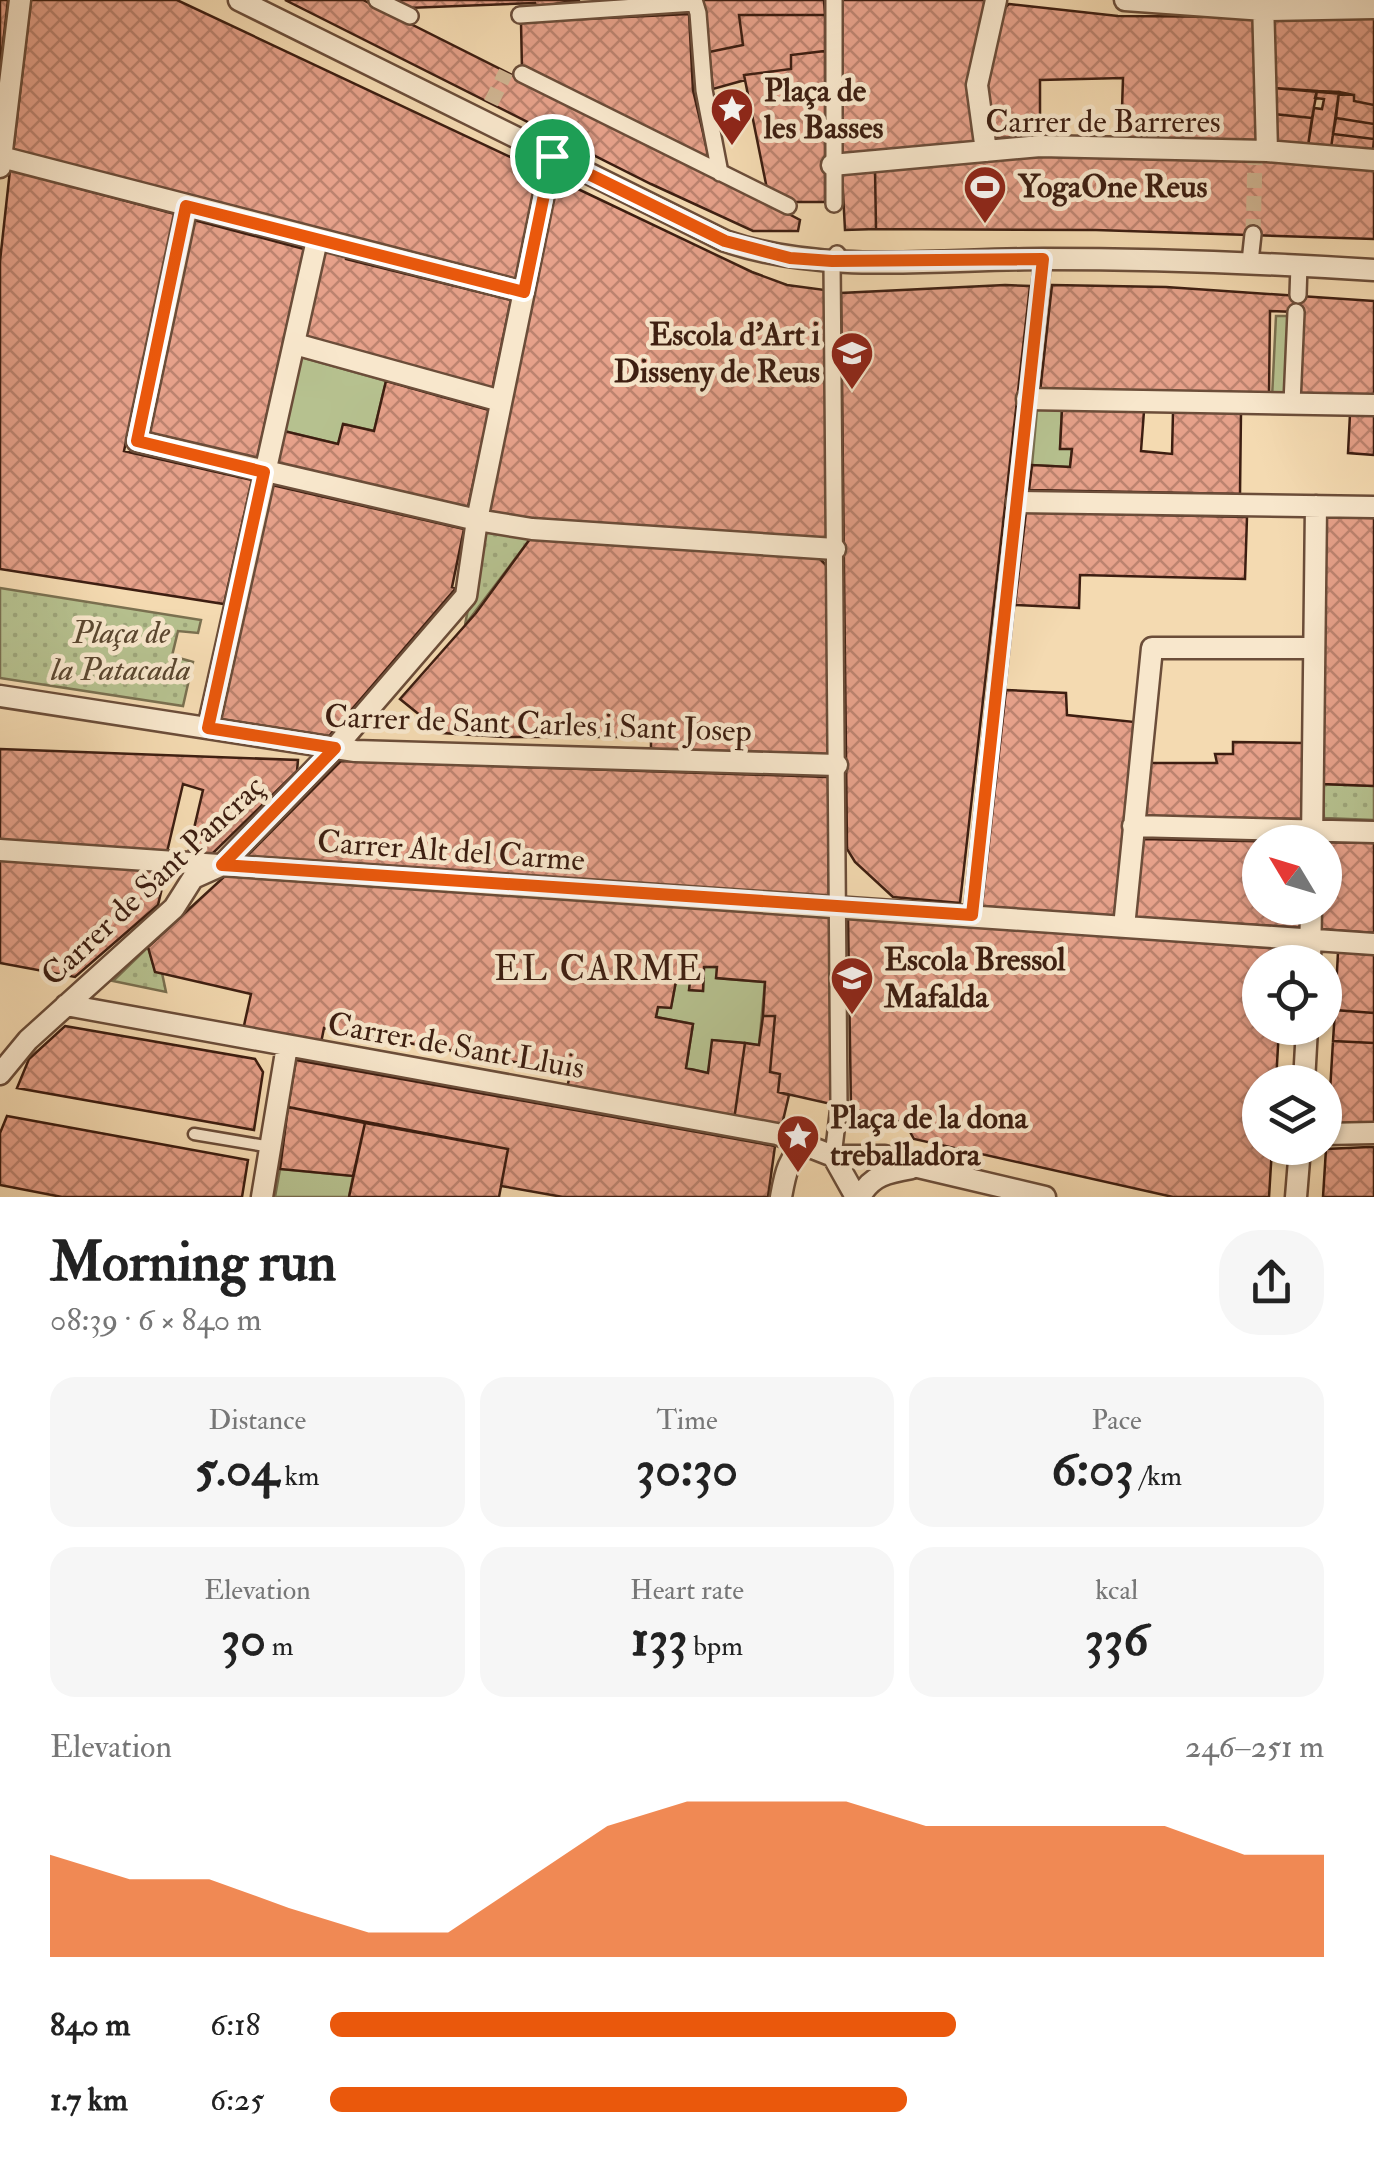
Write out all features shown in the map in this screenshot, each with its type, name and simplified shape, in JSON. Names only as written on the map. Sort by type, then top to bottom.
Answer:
[{"type":"street","points":[[0,168],[20,0]]},
{"type":"street","points":[[239,0],[487,112],[552,156],[725,241],[790,258],[1250,262],[1374,270]]},
{"type":"street","points":[[376,0],[410,16]]},
{"type":"street","points":[[834,0],[834,204]]},
{"type":"street","points":[[986,151],[977,85],[996,0]]},
{"type":"street","points":[[1125,0],[1374,8]]},
{"type":"street","points":[[520,15],[694,2],[704,90],[720,173]]},
{"type":"street","points":[[1259,154],[1263,5]]},
{"type":"street","points":[[522,74],[788,206]]},
{"type":"street","name":"Carrer de Barreres","points":[[832,165],[1040,146],[1374,160]]},
{"type":"street","points":[[476,520],[552,156]]},
{"type":"street","points":[[1,157],[524,292]]},
{"type":"street","points":[[186,206],[137,441],[476,520],[532,529],[836,549]]},
{"type":"street","points":[[1250,262],[1252,234]]},
{"type":"street","points":[[208,728],[317,240]]},
{"type":"street","points":[[835,258],[840,1106],[833,1156],[858,1197],[874,1178],[918,1167]]},
{"type":"street","points":[[972,915],[1043,259]]},
{"type":"street","points":[[1292,403],[1299,266]]},
{"type":"street","points":[[294,344],[500,401]]},
{"type":"street","points":[[1028,399],[1374,404]]},
{"type":"street","points":[[1017,502],[1374,507]]},
{"type":"street","points":[[1312,825],[1316,506]]},
{"type":"street","name":"Carrer de Sant Pancraç","points":[[0,1074],[28,1040],[174,908],[193,878],[222,865],[335,748],[466,596],[476,520]]},
{"type":"street","points":[[1124,926],[1152,648],[1314,648]]},
{"type":"street","name":"Carrer de Sant Carles i Sant Josep","points":[[0,696],[335,748],[837,766]]},
{"type":"street","points":[[1133,826],[1242,832]]},
{"type":"street","points":[[1342,834],[1374,832]]},
{"type":"street","name":"Carrer Alt del Carme","points":[[0,850],[1374,944]]},
{"type":"street","points":[[1311,925],[1311,945]]},
{"type":"street","name":"Carrer de Sant Lluis","points":[[66,1004],[777,1134],[833,1156]]},
{"type":"street","points":[[262,1197],[287,1046]]},
{"type":"street","points":[[1342,1134],[1374,1134]]},
{"type":"street","points":[[781,1197],[786,1169],[796,1152],[807,1144]]},
{"type":"street","points":[[833,1156],[884,1156],[1045,1197]]},
{"type":"street","points":[[1296,1197],[1299,1165]]},
{"type":"lane","points":[[194,1134],[271,1147]]},
{"type":"green space","points":[[1276,316],[1289,316],[1284,398],[1272,398]]},
{"type":"green space","points":[[301,357],[386,381],[374,431],[344,424],[338,444],[284,431]]},
{"type":"green space","points":[[1062,409],[1060,448],[1072,449],[1070,467],[1032,465],[1037,410]]},
{"type":"green space","points":[[483,529],[530,539],[465,625]]},
{"type":"green space","name":"Plaça de la Patacada","points":[[0,588],[201,620],[198,633],[178,631],[172,656],[193,662],[183,706],[0,678]]},
{"type":"green space","points":[[1322,784],[1374,786],[1374,820],[1324,818]]},
{"type":"green space","points":[[148,947],[155,971],[162,973],[166,992],[113,981]]},
{"type":"green space","points":[[704,967],[717,967],[717,978],[765,982],[759,1045],[713,1040],[708,1073],[686,1068],[693,1024],[656,1017],[658,1007],[671,1007],[676,981],[690,982],[690,990],[703,991]]},
{"type":"green space","points":[[280,1169],[353,1176],[349,1197],[275,1197]]},
{"type":"building","points":[[0,0],[8,0],[0,70]]},
{"type":"building","points":[[31,0],[177,0],[540,171],[516,281],[13,152]]},
{"type":"building","points":[[285,0],[363,0],[785,212],[800,220],[798,231],[753,231],[651,184]]},
{"type":"building","points":[[391,0],[580,0],[536,7],[535,3],[407,8]]},
{"type":"building","points":[[703,0],[824,0],[825,15],[739,15],[743,45],[709,52]]},
{"type":"building","points":[[841,0],[989,0],[978,145],[845,155],[837,147]]},
{"type":"building","points":[[1009,4],[1118,16],[1256,17],[1257,144],[1121,140],[1123,78],[1040,80],[1040,137],[995,138],[985,99],[990,53],[1001,11]]},
{"type":"building","points":[[689,14],[693,90],[709,158],[705,161],[522,70],[521,22]]},
{"type":"building","points":[[739,15],[825,15],[825,51],[791,55],[791,69],[744,75],[745,80],[713,89],[709,52],[743,45]]},
{"type":"building","points":[[1274,18],[1374,18],[1374,105],[1354,101],[1354,95],[1274,88]]},
{"type":"building","points":[[825,51],[825,202],[788,202],[767,189],[744,75],[791,69],[791,55]]},
{"type":"building","points":[[1274,88],[1317,91],[1312,118],[1274,114]]},
{"type":"building","points":[[1317,91],[1339,92],[1331,148],[1308,146],[1314,108],[1322,109],[1324,99],[1315,98]]},
{"type":"building","points":[[1339,92],[1354,95],[1354,101],[1374,105],[1374,124],[1336,118]]},
{"type":"building","points":[[1274,114],[1312,118],[1308,146],[1282,145],[1274,136]]},
{"type":"building","points":[[1336,118],[1374,124],[1374,139],[1333,134]]},
{"type":"building","points":[[1333,134],[1374,139],[1373,150],[1331,148]]},
{"type":"building","points":[[1028,155],[1255,160],[1374,168],[1374,239],[1096,230],[876,229],[875,169]]},
{"type":"building","points":[[875,169],[876,229],[845,230],[842,173]]},
{"type":"building","points":[[10,170],[175,214],[124,451],[252,480],[224,604],[0,569],[0,261]]},
{"type":"building","points":[[557,179],[752,272],[787,285],[825,290],[827,541],[527,518],[488,511]]},
{"type":"building","points":[[194,220],[304,249],[257,459],[148,433]]},
{"type":"building","points":[[325,251],[511,300],[492,390],[306,337]]},
{"type":"building","points":[[1052,285],[1166,287],[1374,301],[1374,397],[1297,396],[1296,312],[1270,311],[1269,396],[1040,392]]},
{"type":"building","points":[[1030,286],[960,903],[893,897],[855,862],[847,849],[841,293]]},
{"type":"building","points":[[386,381],[489,410],[468,507],[277,463],[284,431],[338,444],[343,424],[374,431]]},
{"type":"building","points":[[1062,409],[1144,411],[1141,451],[1172,454],[1173,412],[1241,412],[1240,494],[1029,490],[1032,465],[1070,467],[1072,449],[1060,449]]},
{"type":"building","points":[[1350,414],[1374,415],[1374,455],[1348,453]]},
{"type":"building","points":[[272,485],[464,529],[452,587],[456,588],[329,736],[220,719]]},
{"type":"building","points":[[1026,512],[1247,517],[1245,579],[1080,575],[1079,608],[1015,605]]},
{"type":"building","points":[[1324,517],[1374,518],[1374,786],[1322,784]]},
{"type":"building","points":[[530,539],[817,556],[828,567],[828,755],[651,754],[651,737],[442,733],[400,699],[476,613]]},
{"type":"building","points":[[1006,690],[1066,693],[1067,715],[1135,722],[1114,918],[982,906]]},
{"type":"building","points":[[1233,742],[1304,743],[1303,819],[1143,816],[1149,763],[1217,763],[1215,754],[1233,754]]},
{"type":"building","points":[[0,749],[298,760],[297,771],[210,856],[188,854],[203,790],[183,784],[167,852],[0,840]]},
{"type":"building","points":[[341,761],[828,777],[829,898],[245,858]]},
{"type":"building","points":[[1141,839],[1242,841],[1242,924],[1133,917]]},
{"type":"building","points":[[1342,842],[1374,843],[1374,933],[1320,929],[1320,925],[1342,925]]},
{"type":"building","points":[[0,860],[166,871],[158,905],[75,977],[0,963]]},
{"type":"building","points":[[226,875],[830,916],[831,1104],[778,1092],[780,1074],[770,1072],[775,1016],[763,1016],[765,982],[716,978],[717,967],[704,967],[703,991],[689,990],[690,982],[676,981],[671,1008],[658,1007],[656,1017],[693,1024],[686,1068],[708,1073],[712,1040],[745,1043],[734,1120],[566,1091],[571,1072],[324,1028],[321,1043],[243,1030],[251,994],[155,972],[148,947]]},
{"type":"building","points":[[848,917],[1242,946],[1242,1045],[1278,1045],[1277,1065],[1242,1065],[1242,1165],[1271,1165],[1269,1197],[1173,1197],[914,1139],[905,1123],[851,1108]]},
{"type":"building","points":[[1256,925],[1302,925],[1302,928]]},
{"type":"building","points":[[1342,952],[1374,955],[1374,1013],[1342,1011]]},
{"type":"building","points":[[1342,1011],[1374,1013],[1374,1043],[1342,1041]]},
{"type":"building","points":[[763,1016],[775,1016],[770,1072],[780,1074],[778,1092],[789,1095],[781,1129],[734,1120],[745,1043],[759,1045]]},
{"type":"building","points":[[65,1026],[255,1059],[263,1072],[254,1130],[17,1088],[29,1059]]},
{"type":"building","points":[[1342,1041],[1374,1043],[1374,1124],[1342,1125],[1342,1065],[1332,1065],[1333,1045],[1342,1045]]},
{"type":"building","points":[[296,1060],[775,1146],[768,1197],[563,1197],[501,1186],[508,1149],[288,1107]]},
{"type":"building","points":[[288,1107],[365,1123],[353,1176],[280,1169]]},
{"type":"building","points":[[7,1116],[248,1160],[242,1197],[62,1197],[0,1185],[0,1133]]},
{"type":"building","points":[[365,1123],[508,1149],[499,1197],[349,1197]]},
{"type":"building","points":[[1374,1147],[1374,1197],[1323,1197],[1325,1165],[1342,1165],[1342,1148]]},
{"type":"tunnel","points":[[491,103],[506,72]]},
{"type":"tunnel","points":[[1253,234],[1255,160]]},
{"type":"place","name":"Plaça de les Basses","points":[[732,147]]},
{"type":"place","name":"YogaOne Reus","points":[[985,225]]},
{"type":"place","name":"Escola d'Art i Disseny de Reus","points":[[852,391]]},
{"type":"place","name":"Escola Bressol Mafalda","points":[[852,1016]]},
{"type":"place","name":"Plaça de la dona treballadora","points":[[798,1174]]},
{"type":"district","name":"EL CARME","points":[[599,969]]},
{"type":"route","points":[[552,156],[725,241],[790,258],[1043,259],[972,915],[222,865],[335,748],[208,728],[264,472],[137,441],[186,206],[524,292],[552,156]]}]
